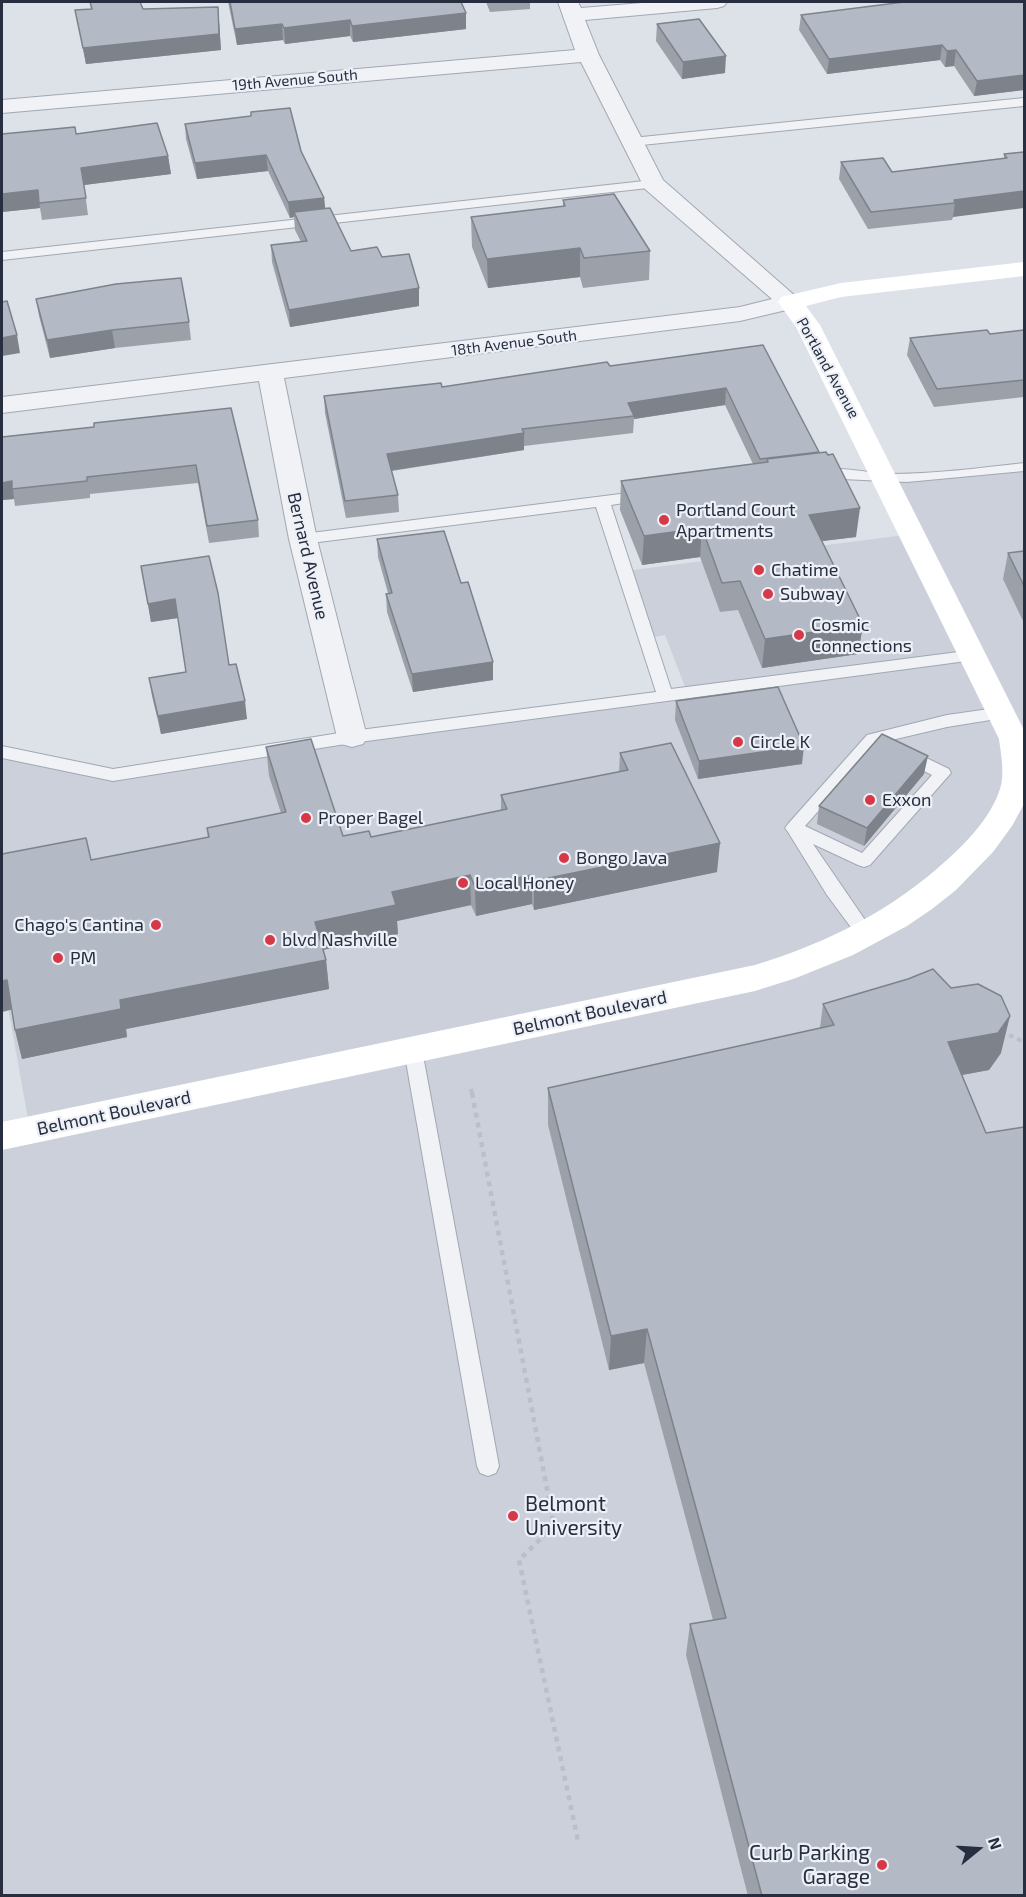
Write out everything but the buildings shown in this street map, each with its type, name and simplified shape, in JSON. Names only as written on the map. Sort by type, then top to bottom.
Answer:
[{"type":"street","points":[[571,8],[717,2]]},
{"type":"street","name":"Portland Avenue","points":[[571,8],[588,55],[653,184],[790,302],[808,325],[974,655],[1014,711]]},
{"type":"street","name":"19th Avenue South","points":[[2,106],[588,55]]},
{"type":"street","name":"18th Avenue South","points":[[2,405],[740,314],[841,290],[1024,268]]},
{"type":"street","name":"Bernard Avenue","points":[[270,373],[303,539],[352,737]]},
{"type":"street","name":"Belmont Boulevard","points":[[2,1136],[755,978],[829,954],[867,936],[928,896],[952,875],[993,830],[1008,807],[1016,787],[1018,767],[1014,739],[1014,711]]},
{"type":"lane","points":[[633,142],[1024,102]]},
{"type":"lane","points":[[2,256],[653,184]]},
{"type":"lane","points":[[810,476],[834,473],[886,478],[941,477],[1024,467]]},
{"type":"lane","points":[[303,539],[660,494]]},
{"type":"lane","points":[[602,501],[665,696]]},
{"type":"lane","points":[[2,752],[113,775],[352,737],[974,655]]},
{"type":"lane","points":[[794,828],[825,802],[854,769],[873,739],[947,721],[1014,711]]},
{"type":"lane","points":[[794,828],[864,861],[885,830],[912,798],[943,773],[873,739]]},
{"type":"lane","points":[[794,828],[833,890],[867,936]]},
{"type":"lane","points":[[413,1050],[488,1466]]},
{"type":"path","points":[[993,1027],[1024,1042]]},
{"type":"path","points":[[471,1089],[554,1527],[519,1560],[578,1841]]},
{"type":"shaded area","name":"Belmont University","points":[[1024,467],[1024,1895],[2,1895],[2,1136],[30,1130],[2,974],[2,752],[113,775],[687,692],[665,635],[642,639],[617,572],[913,534],[886,478],[941,477]]},
{"type":"place","name":"Portland Court Apartments","points":[[664,520]]},
{"type":"place","name":"Chatime","points":[[759,570]]},
{"type":"place","name":"Subway","points":[[768,594]]},
{"type":"place","name":"Cosmic Connections","points":[[799,635]]},
{"type":"place","name":"Circle K","points":[[738,742]]},
{"type":"place","name":"Exxon","points":[[870,800]]},
{"type":"place","name":"Proper Bagel","points":[[306,818]]},
{"type":"place","name":"Bongo Java","points":[[564,858]]},
{"type":"place","name":"Local Honey","points":[[463,883]]},
{"type":"place","name":"Chago's Cantina","points":[[156,925]]},
{"type":"place","name":"blvd Nashville","points":[[270,940]]},
{"type":"place","name":"PM","points":[[58,958]]},
{"type":"place","name":"Belmont University","points":[[513,1516]]},
{"type":"place","name":"Curb Parking Garage","points":[[882,1865]]}]
